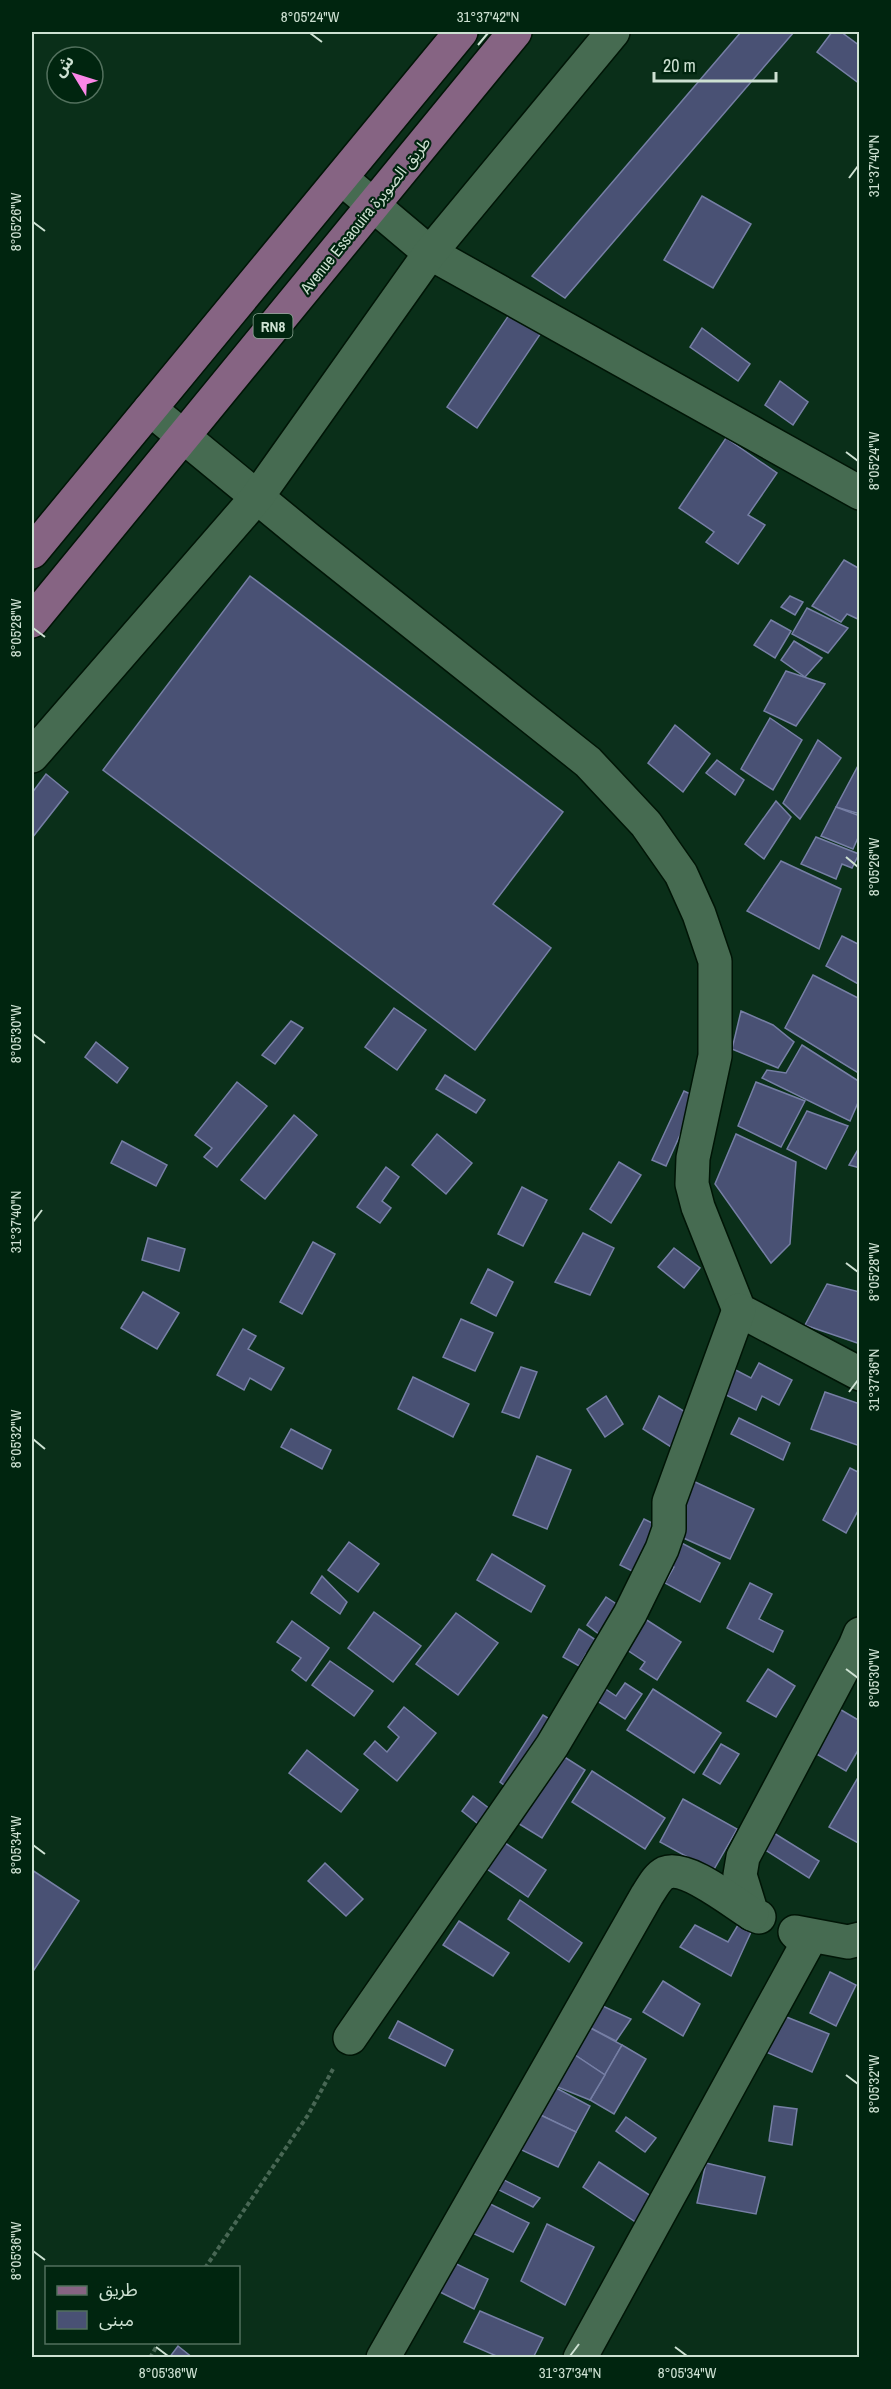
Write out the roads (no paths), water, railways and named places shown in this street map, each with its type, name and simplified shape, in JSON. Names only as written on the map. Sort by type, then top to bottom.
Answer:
[{"type":"main road","name":"RN8","points":[[32,552],[340,178],[438,46],[461,32]]},
{"type":"main road","name":"Avenue Essaouira طريق الصويرة","points":[[32,621],[515,32]]},
{"type":"street","points":[[32,756],[257,497],[430,253],[613,32]]},
{"type":"street","points":[[340,178],[430,253],[860,493]]},
{"type":"street","points":[[150,409],[588,762],[646,824],[681,874],[699,914],[715,961],[715,1056],[693,1158],[692,1184],[698,1207],[739,1310],[860,1374]]},
{"type":"street","points":[[351,2038],[552,1746],[630,1614],[669,1529],[669,1502],[739,1310]]},
{"type":"street","points":[[753,1914],[740,1875],[743,1857],[860,1634]]},
{"type":"street","points":[[383,2358],[635,1915],[664,1874],[675,1871],[689,1874],[753,1914],[795,1932],[848,1942],[860,1938]]},
{"type":"street","points":[[580,2358],[807,1944],[795,1932]]}]
